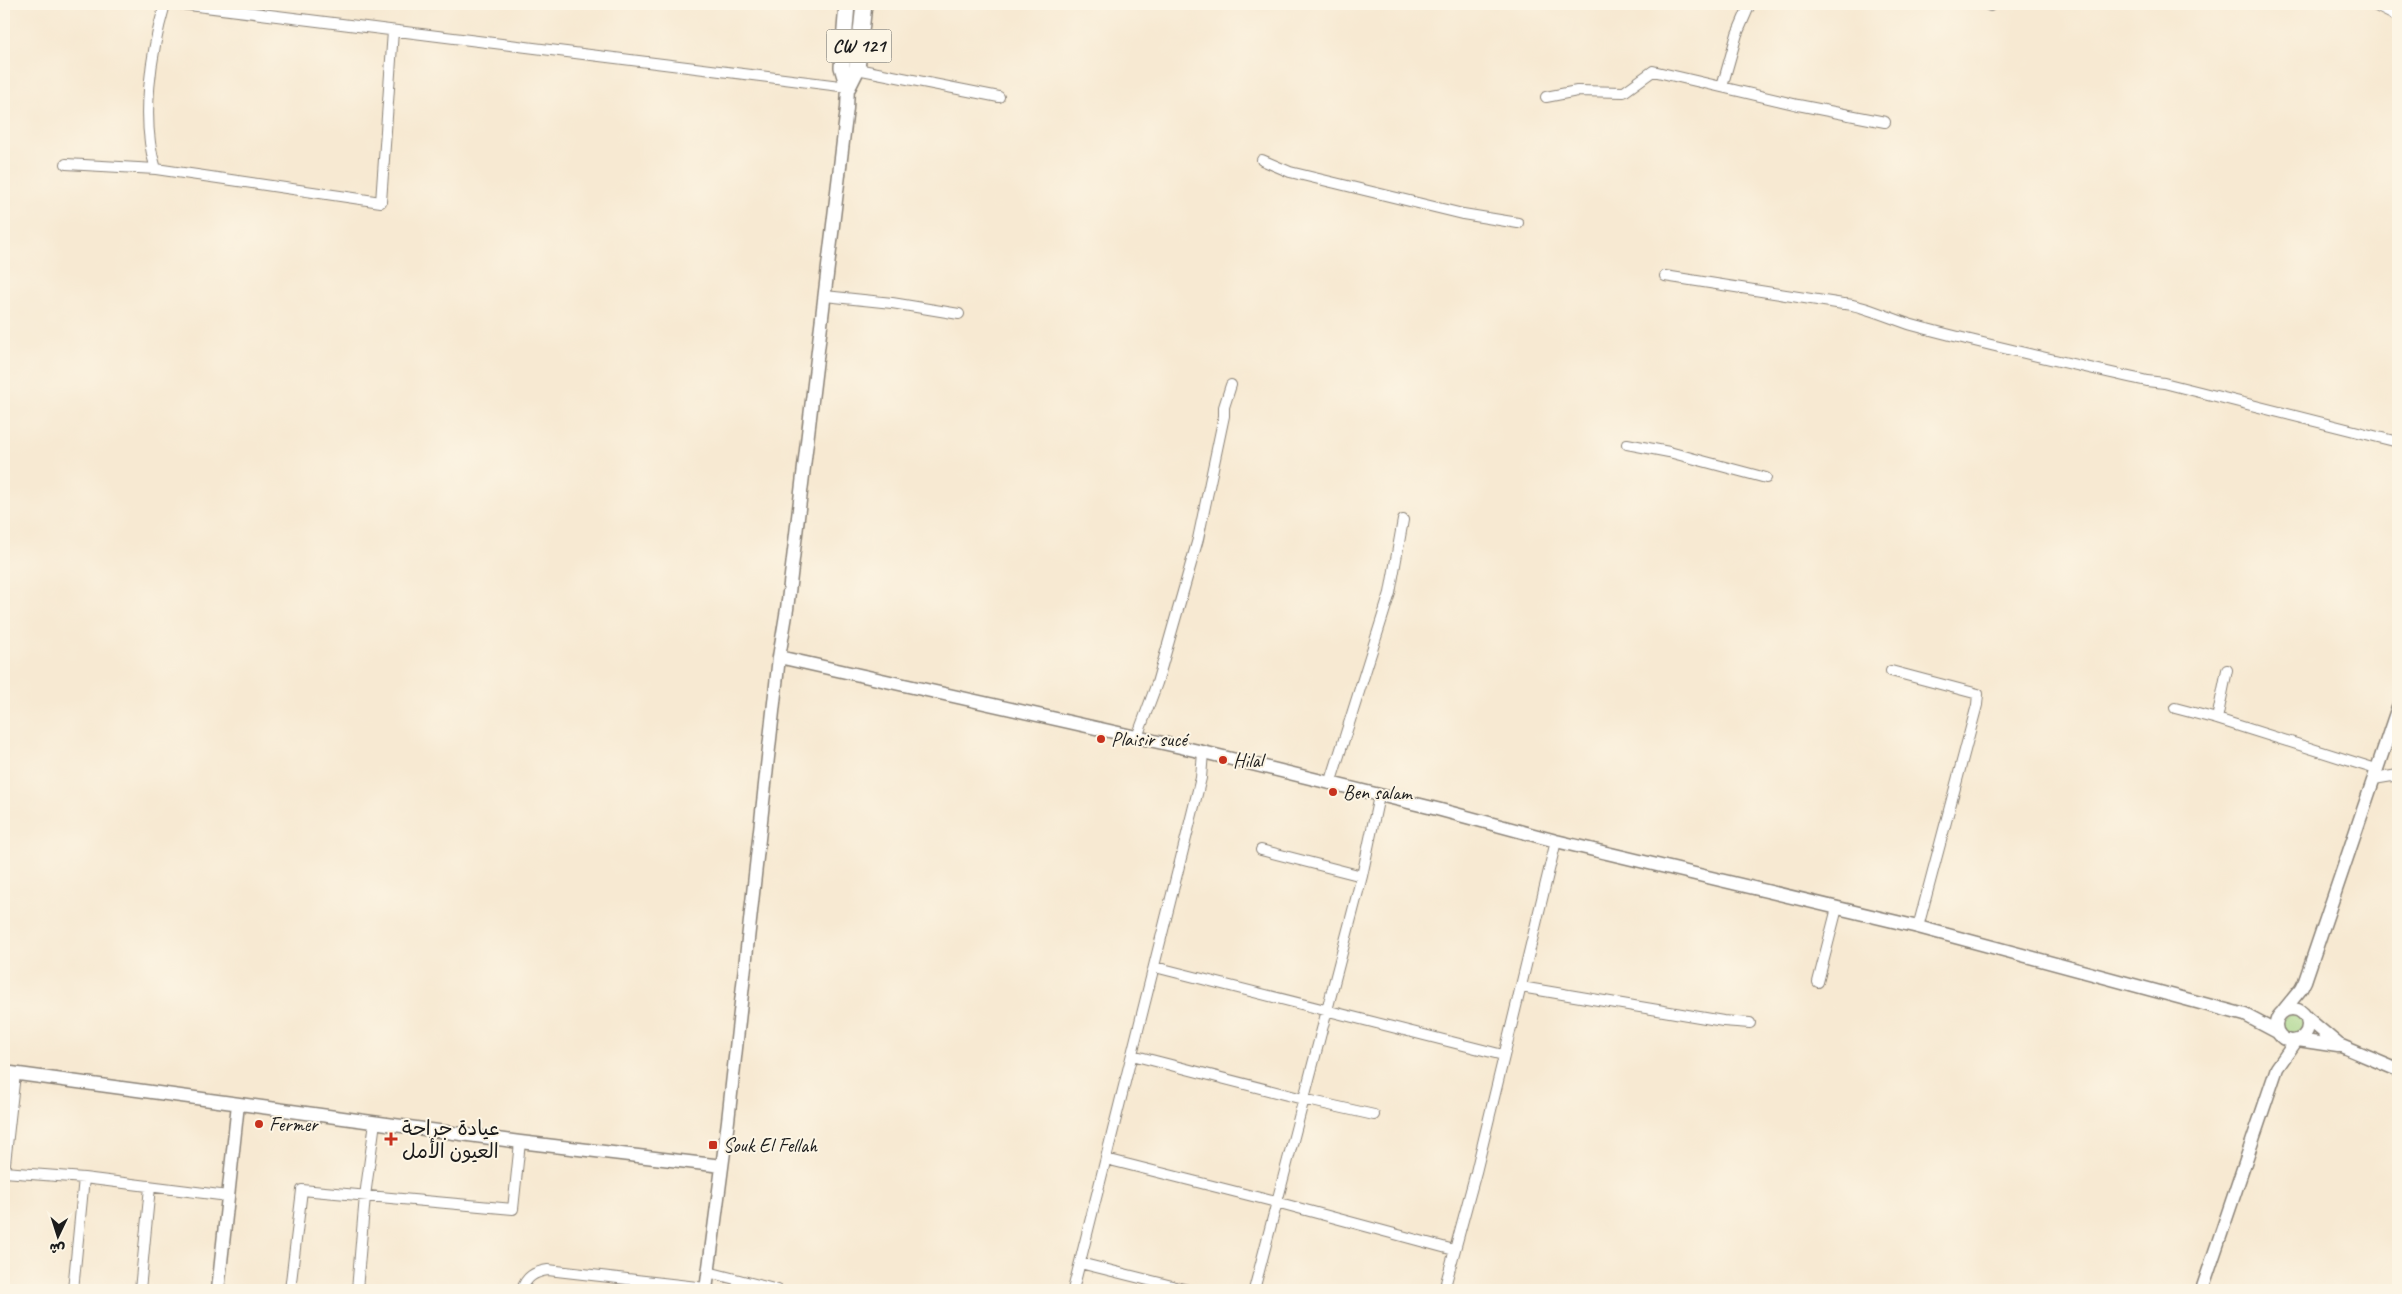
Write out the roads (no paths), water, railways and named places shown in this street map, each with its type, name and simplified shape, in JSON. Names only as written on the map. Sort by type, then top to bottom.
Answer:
[{"type":"highway","points":[[847,4],[842,67],[848,87]]},
{"type":"highway","name":"CW 121","points":[[848,87],[857,69],[864,4]]},
{"type":"main road","name":"CW 121","points":[[706,1289],[722,1166],[780,657],[825,296],[848,87]]},
{"type":"main road","points":[[780,657],[1203,752],[1556,841],[1918,928],[2244,1015],[2265,1017],[2298,1010],[2331,1039],[2348,1049],[2398,1070]]},
{"type":"main road","points":[[2277,1068],[2276,1021],[2305,981],[2398,707]]},
{"type":"main road","points":[[2202,1290],[2277,1068],[2297,1040],[2307,1031],[2305,981]]},
{"type":"main road","points":[[2244,1015],[2277,1032],[2286,1040],[2297,1040],[2348,1049]]},
{"type":"main road","points":[[10,1073],[520,1142],[722,1166]]},
{"type":"main road","points":[[218,1290],[238,1104]]},
{"type":"street","points":[[156,170],[151,152],[149,96],[154,47],[165,4]]},
{"type":"street","points":[[181,4],[848,87]]},
{"type":"street","points":[[1722,87],[1737,34],[1750,4]]},
{"type":"street","points":[[1986,4],[1990,6],[1991,4]]},
{"type":"street","points":[[2372,4],[2398,17]]},
{"type":"street","points":[[66,164],[156,170],[381,202],[393,31]]},
{"type":"street","points":[[857,69],[1000,97]]},
{"type":"street","points":[[1546,97],[1578,92],[1624,92],[1653,71],[1798,105],[1885,122]]},
{"type":"street","points":[[1262,160],[1290,172],[1425,205],[1463,214],[1518,222]]},
{"type":"street","points":[[1665,276],[1843,304],[1852,303],[1868,311],[1912,325],[2147,381],[2164,382],[2398,442]]},
{"type":"street","points":[[825,296],[892,303],[959,314]]},
{"type":"street","points":[[1137,737],[1156,683],[1198,539],[1224,416],[1224,407],[1231,385]]},
{"type":"street","points":[[1627,444],[1669,452],[1766,478]]},
{"type":"street","points":[[1330,784],[1390,593],[1404,520]]},
{"type":"street","points":[[2218,719],[2227,670]]},
{"type":"street","points":[[1891,671],[1978,694],[1977,705],[1918,928]]},
{"type":"street","points":[[2175,708],[2218,719],[2375,774],[2398,775]]},
{"type":"street","points":[[1073,1290],[1201,778],[1203,752]]},
{"type":"street","points":[[1254,1290],[1362,876],[1379,796]]},
{"type":"street","points":[[1444,1290],[1476,1172],[1556,841]]},
{"type":"street","points":[[1261,850],[1362,876]]},
{"type":"street","points":[[1818,982],[1838,908]]},
{"type":"street","points":[[1155,967],[1503,1055]]},
{"type":"street","points":[[1521,987],[1724,1021],[1750,1022]]},
{"type":"street","points":[[1132,1055],[1303,1100],[1374,1115]]},
{"type":"street","points":[[10,1073],[4,1172],[84,1178],[228,1196]]},
{"type":"street","points":[[357,1290],[365,1196],[375,1122]]},
{"type":"street","points":[[290,1290],[302,1190],[513,1209],[520,1142]]},
{"type":"street","points":[[1106,1159],[1454,1250]]},
{"type":"street","points":[[73,1290],[84,1178]]},
{"type":"street","points":[[140,1290],[150,1186]]},
{"type":"street","points":[[1080,1264],[1188,1290]]},
{"type":"street","points":[[522,1290],[528,1278],[533,1274],[548,1270],[706,1289]]},
{"type":"street","points":[[708,1272],[778,1290]]},
{"type":"place","name":"Plaisir sucé","points":[[1101,739]]},
{"type":"place","name":"Hilal","points":[[1223,760]]},
{"type":"place","name":"Ben salam","points":[[1333,792]]},
{"type":"place","name":"Fermer","points":[[259,1124]]},
{"type":"place","name":"عيادة جراحة العيون الأمل","points":[[391,1139]]},
{"type":"place","name":"Souk El Fellah","points":[[713,1145]]}]
